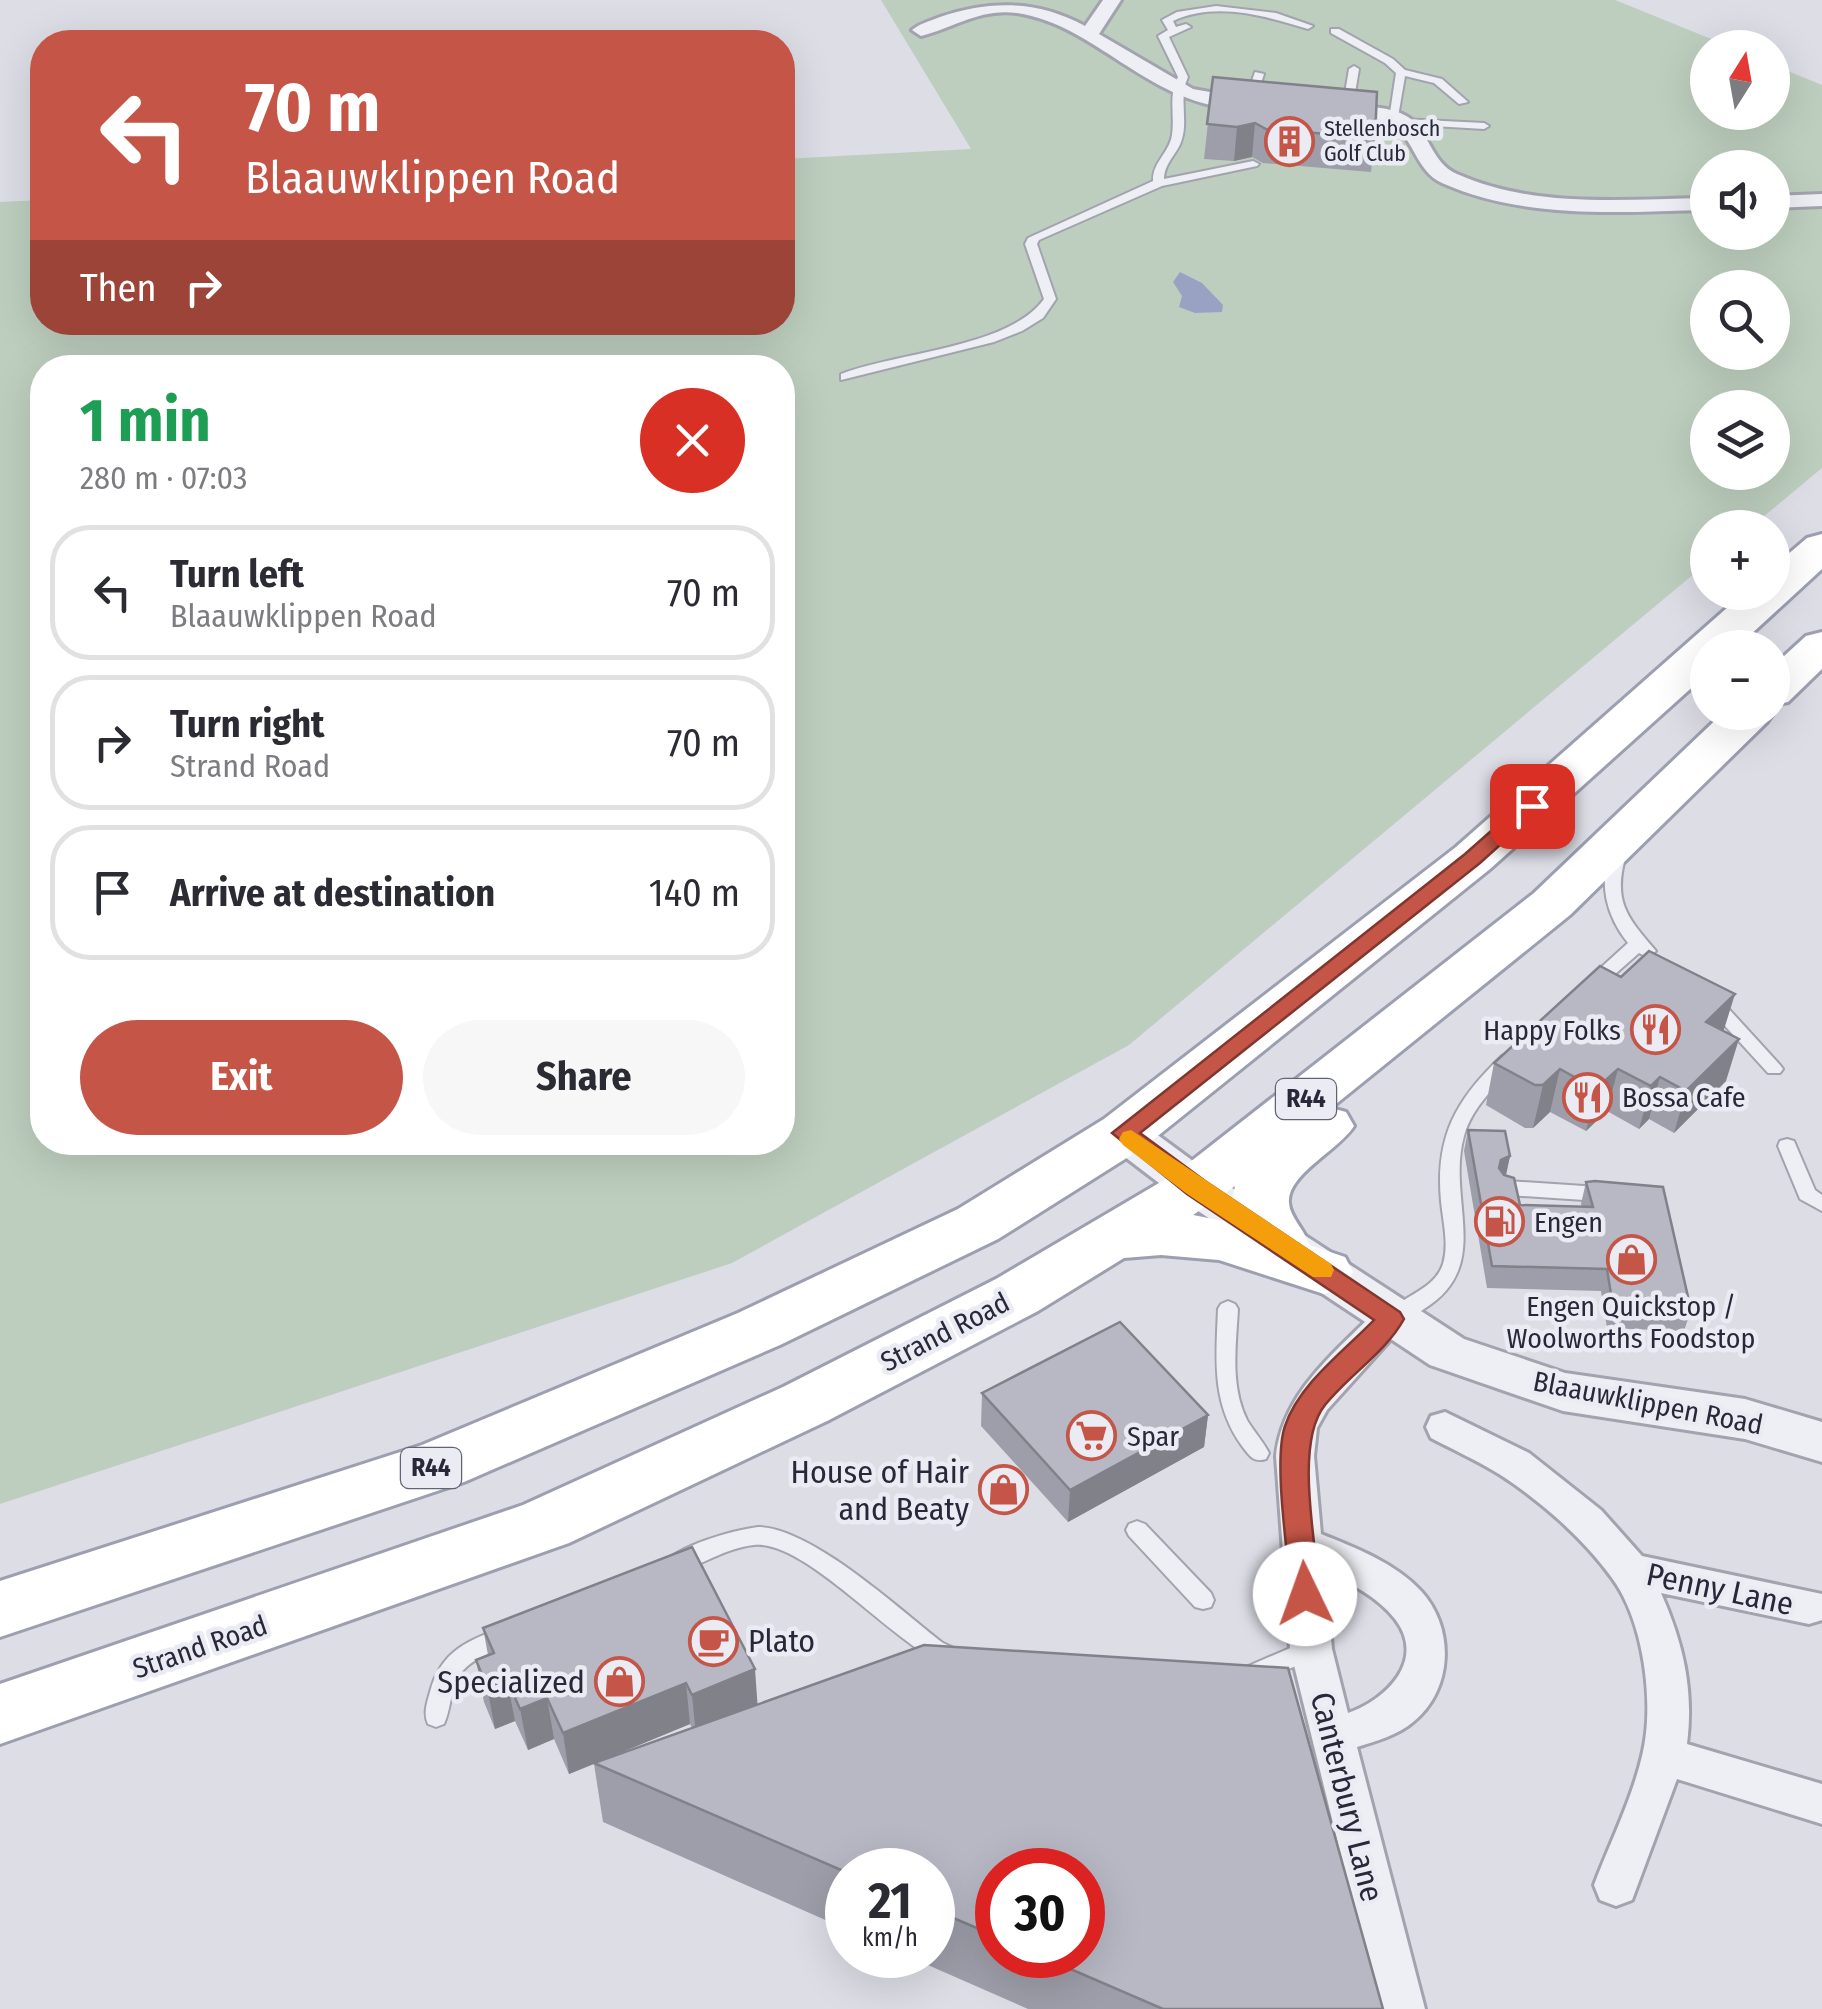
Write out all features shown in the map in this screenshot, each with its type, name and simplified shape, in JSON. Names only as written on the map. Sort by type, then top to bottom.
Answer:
[{"type":"main road","name":"R44","points":[[1790,575],[1822,546]]},
{"type":"main road","name":"R44","points":[[1729,630],[1751,610]]},
{"type":"main road","points":[[1790,675],[1822,645]]},
{"type":"main road","name":"R44","points":[[0,1609],[442,1464],[759,1330],[978,1224],[1124,1133],[1473,858],[1690,664]]},
{"type":"main road","name":"Strand Road","points":[[0,1714],[546,1524],[806,1404],[1017,1295],[1196,1188],[1552,904],[1732,730]]},
{"type":"main road","points":[[1302,1258],[1260,1207],[1263,1190],[1272,1173],[1396,1066],[1412,1038],[1417,1012]]},
{"type":"main road","points":[[1111,1237],[1206,1237],[1302,1258]]},
{"type":"street","points":[[1090,33],[1112,0]]},
{"type":"street","points":[[921,30],[974,9],[998,7],[1050,16],[1090,33],[1177,90],[1211,101],[1282,107]]},
{"type":"street","points":[[1315,110],[1398,120],[1413,132],[1430,165],[1442,176],[1491,196],[1561,206],[1690,204]]},
{"type":"street","points":[[1790,201],[1822,200]]},
{"type":"street","name":"Blaauwklippen Road","points":[[1124,1133],[1196,1188],[1446,1352],[1562,1392],[1745,1419],[1822,1442]]},
{"type":"street","name":"Canterbury Lane","points":[[1391,1319],[1314,1399],[1298,1427],[1296,1456],[1311,1650],[1402,2009]]},
{"type":"street","name":"Penny Lane","points":[[1445,1427],[1515,1464],[1554,1493],[1630,1570],[1665,1662],[1670,1711],[1664,1756],[1616,1886]]},
{"type":"street","points":[[1302,1544],[1373,1576],[1406,1602],[1423,1628],[1427,1658],[1418,1684],[1396,1711],[1331,1738]]},
{"type":"street","name":"Penny Lane","points":[[1630,1570],[1809,1607]]},
{"type":"street","points":[[1664,1756],[1822,1804]]},
{"type":"lane","points":[[1173,30],[1167,20],[1172,14],[1200,6],[1233,5],[1272,11],[1308,26]]},
{"type":"lane","points":[[1159,182],[1158,171],[1174,146],[1180,127],[1177,90],[1182,70],[1162,40],[1165,33],[1186,27]]},
{"type":"lane","points":[[1335,31],[1389,61],[1401,72],[1438,82],[1463,102]]},
{"type":"lane","points":[[1347,112],[1354,69]]},
{"type":"lane","points":[[1401,72],[1398,120],[1484,126]]},
{"type":"lane","points":[[1249,104],[1259,74]]},
{"type":"lane","points":[[846,376],[866,366],[976,343],[1024,324],[1047,308],[1050,299],[1032,244],[1034,238],[1159,182],[1253,164]]},
{"type":"lane","points":[[1630,827],[1609,882],[1611,896],[1638,944],[1667,965]]},
{"type":"lane","points":[[1581,994],[1638,944]]},
{"type":"lane","points":[[1696,987],[1724,1011],[1774,1068]]},
{"type":"lane","points":[[1391,1319],[1422,1303],[1448,1278],[1456,1252],[1461,1187],[1449,1160],[1464,1110],[1482,1084],[1525,1046]]},
{"type":"lane","points":[[1787,1146],[1807,1194],[1822,1204]]},
{"type":"lane","points":[[1508,1188],[1584,1194]]},
{"type":"lane","points":[[1228,1309],[1228,1399],[1235,1424],[1259,1453]]},
{"type":"lane","points":[[1138,1530],[1203,1600]]},
{"type":"lane","points":[[661,1571],[733,1540],[772,1536],[845,1580],[935,1650],[967,1665]]},
{"type":"lane","points":[[436,1717],[442,1677],[461,1656],[534,1625]]},
{"type":"lane","points":[[1228,1679],[1263,1672],[1311,1650]]},
{"type":"green space","name":"Stellenbosch Golf Club","points":[[881,0],[1615,0],[1690,30],[1690,130],[1790,130],[1790,72],[1822,85],[1822,468],[1771,510],[1690,510],[1690,577],[1129,1045],[732,1263],[0,1504],[0,202],[30,201],[30,335],[795,335],[795,158],[971,149]]},
{"type":"water","points":[[1180,272],[1202,283],[1223,305],[1222,312],[1195,313],[1179,307],[1182,296],[1173,282]]},
{"type":"building","points":[[1213,77],[1377,92],[1375,138],[1266,129],[1255,123],[1237,127],[1207,124]]},
{"type":"building","points":[[1649,951],[1735,994],[1706,1022],[1739,1039],[1686,1091],[1660,1077],[1651,1086],[1618,1069],[1596,1089],[1560,1069],[1543,1085],[1535,1085],[1494,1063],[1600,966],[1621,977]]},
{"type":"building","points":[[1468,1130],[1505,1131],[1510,1156],[1501,1160],[1499,1168],[1504,1175],[1514,1178],[1520,1205],[1593,1207],[1586,1182],[1663,1187],[1691,1310],[1613,1307],[1607,1269],[1492,1266]]},
{"type":"building","name":"Spar","points":[[1120,1322],[1208,1415],[1070,1490],[982,1393]]},
{"type":"building","name":"Specialized","points":[[692,1547],[755,1669],[692,1695],[686,1683],[563,1733],[547,1698],[520,1709],[507,1680],[487,1687],[476,1660],[494,1653],[483,1628]]},
{"type":"building","points":[[924,1645],[1288,1668],[1383,2009],[1163,2009],[1091,1978],[1105,1978],[1105,1848],[975,1848],[975,1927],[955,1919],[955,1848],[825,1848],[825,1863],[594,1763]]},
{"type":"slow traffic","points":[[1131,1139],[1196,1188],[1322,1270]]},
{"type":"place","name":"Stellenbosch Golf Club","points":[[1289,141]]},
{"type":"place","name":"Happy Folks","points":[[1656,1030]]},
{"type":"place","name":"Bossa Cafe","points":[[1587,1097]]},
{"type":"place","name":"Engen","points":[[1499,1222]]},
{"type":"place","name":"Engen Quickstop / Woolworths Foodstop","points":[[1631,1259]]},
{"type":"place","name":"Spar","points":[[1092,1436]]},
{"type":"place","name":"House of Hair and Beaty","points":[[1004,1490]]},
{"type":"place","name":"Plato","points":[[713,1641]]},
{"type":"place","name":"Specialized","points":[[620,1682]]},
{"type":"route","points":[[1305,1594],[1296,1456],[1298,1427],[1314,1399],[1391,1319],[1196,1188],[1124,1133],[1473,858],[1532,806]]}]
